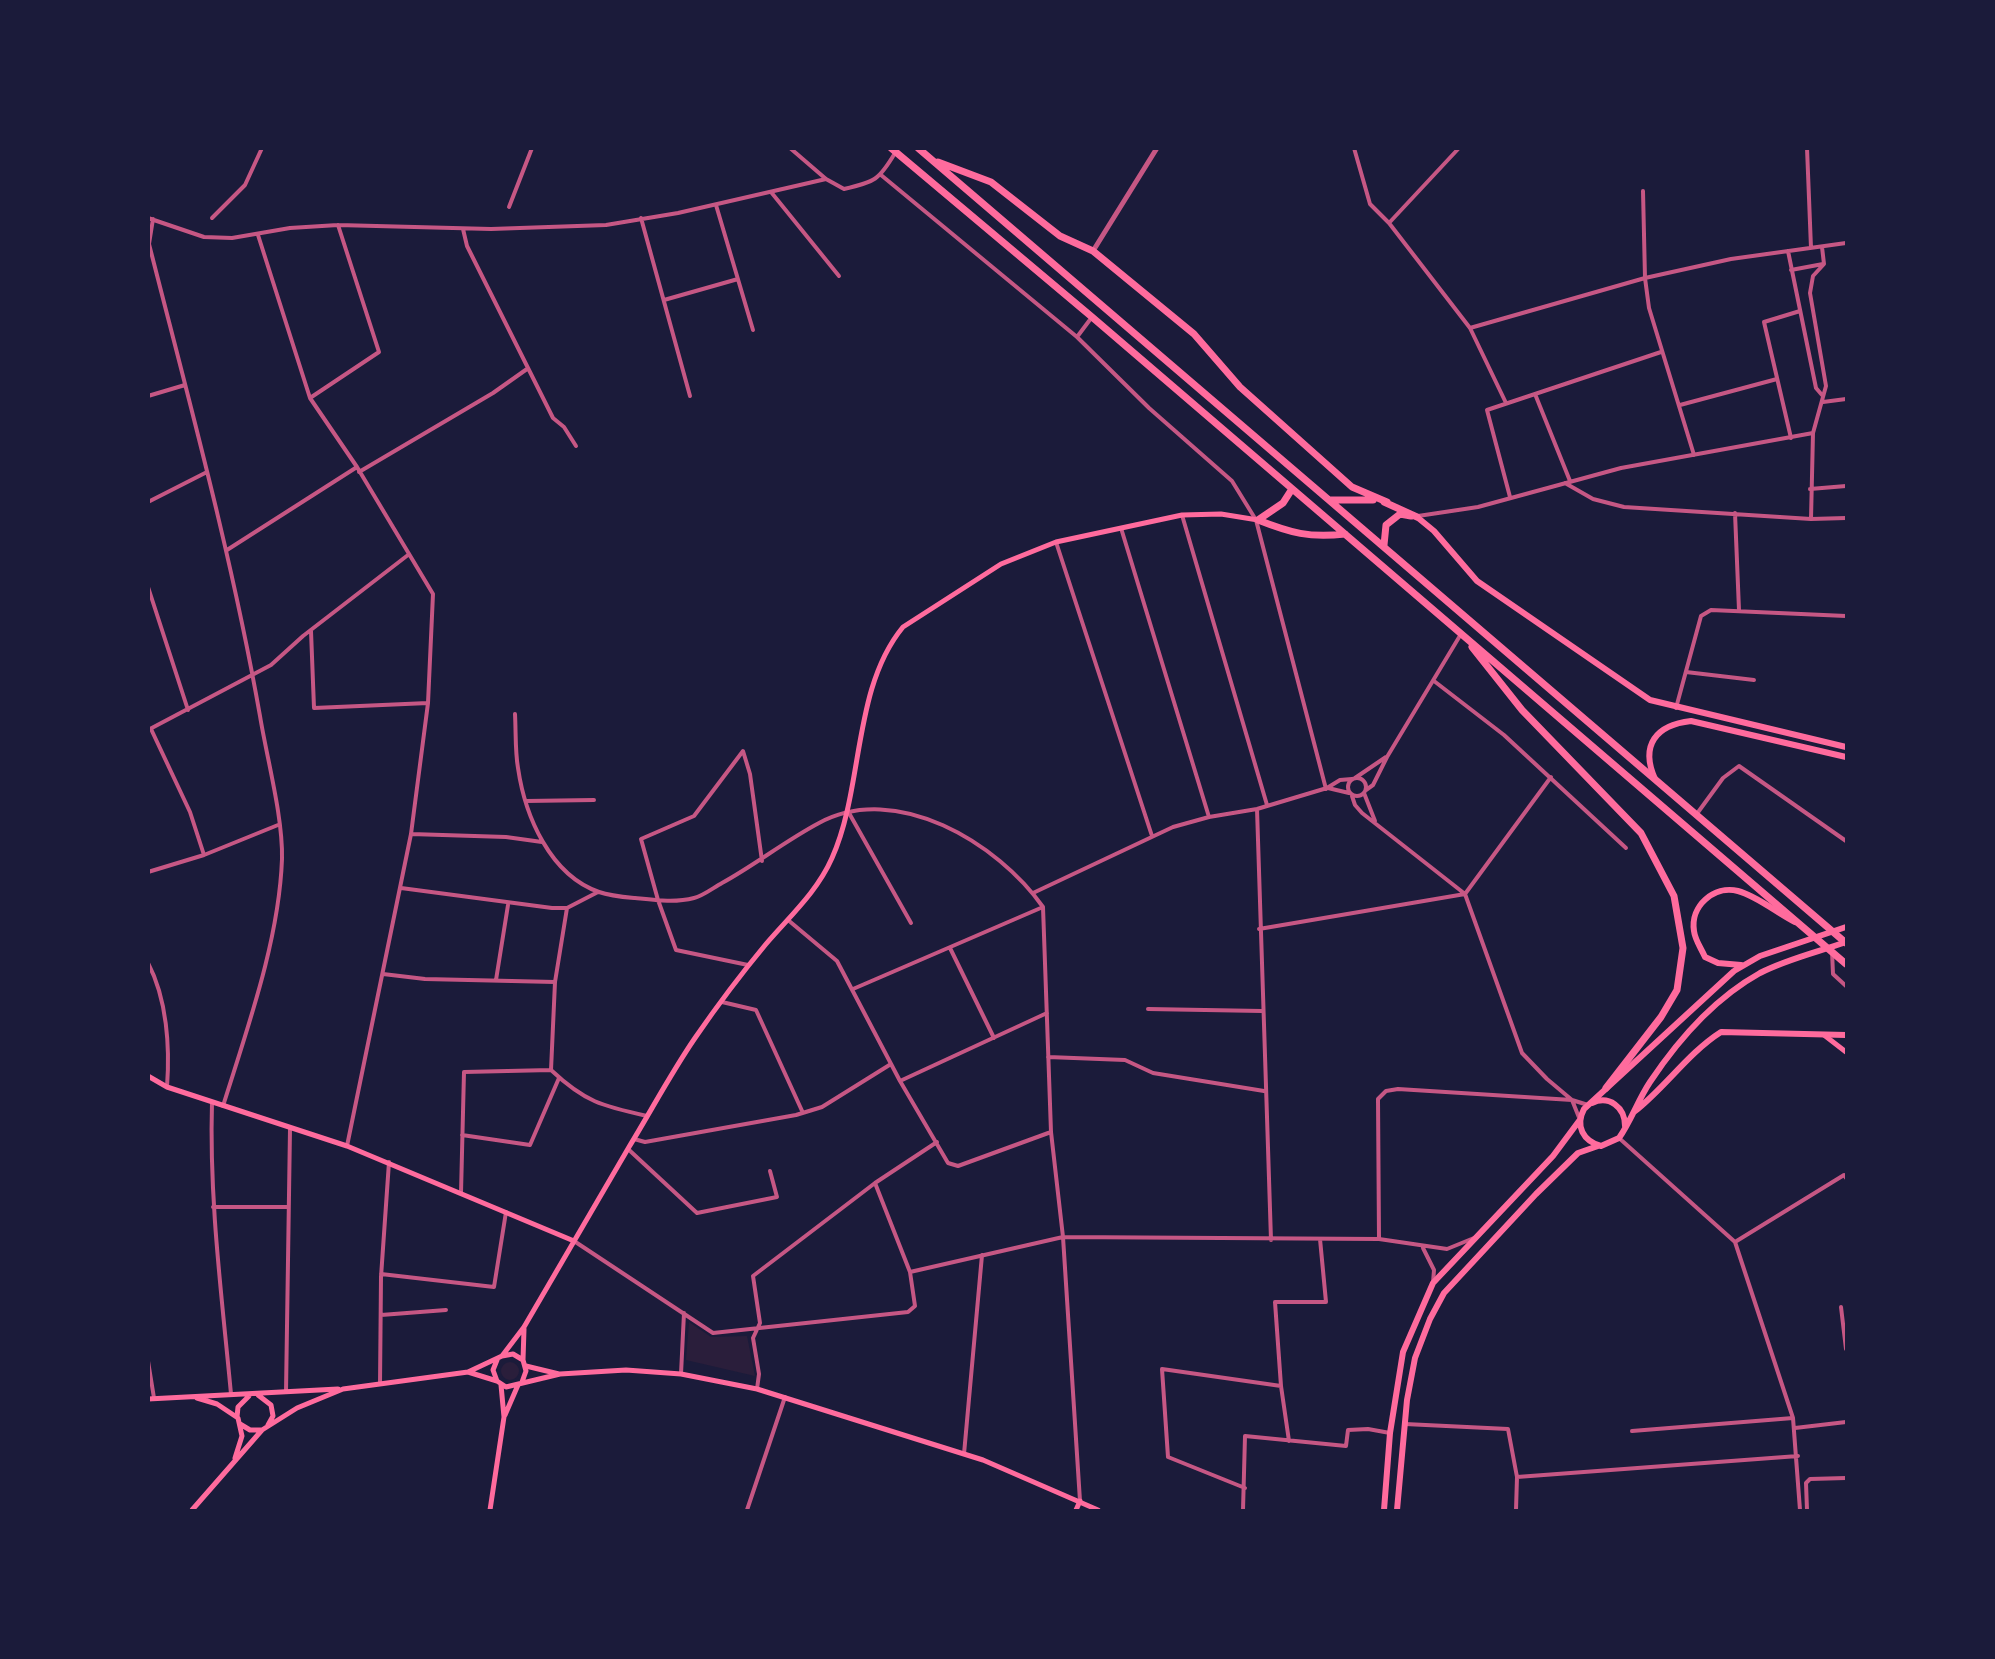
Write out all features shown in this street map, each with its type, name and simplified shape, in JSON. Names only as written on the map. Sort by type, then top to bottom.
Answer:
[{"type":"highway","points":[[918,148],[1846,943]]},
{"type":"highway","points":[[893,150],[1092,317],[1846,964]]},
{"type":"highway","points":[[928,157],[991,182],[1060,236],[1093,251],[1194,334],[1240,387],[1352,487],[1417,517]]},
{"type":"highway","points":[[1257,520],[1283,503],[1292,489]]},
{"type":"highway","points":[[1330,500],[1351,498],[1387,502]]},
{"type":"highway","points":[[1384,545],[1386,525],[1393,518],[1400,514],[1417,517]]},
{"type":"highway","points":[[1257,520],[1293,534],[1316,537],[1345,534]]},
{"type":"highway","points":[[1461,634],[1522,710],[1641,832],[1674,896],[1683,948],[1677,990],[1661,1017],[1606,1089]]},
{"type":"main road","points":[[490,1510],[504,1417],[499,1383],[493,1370],[524,1327],[694,1040],[749,966],[818,884],[832,859],[849,813],[853,775],[873,690],[893,638],[903,627],[1001,564],[1056,542],[1182,515],[1221,514],[1257,520]]},
{"type":"main road","points":[[1417,517],[1434,531],[1462,566],[1504,602],[1643,695],[1676,708],[1846,747]]},
{"type":"main road","points":[[1657,783],[1651,770],[1649,749],[1655,737],[1674,723],[1691,721],[1846,758]]},
{"type":"main road","points":[[1745,965],[1733,967],[1705,957],[1696,940],[1693,929],[1699,907],[1715,891],[1726,889],[1739,891],[1804,927]]},
{"type":"main road","points":[[1384,1510],[1390,1433],[1403,1352],[1433,1283],[1553,1156],[1580,1121],[1589,1105],[1656,1045],[1712,989],[1745,965],[1778,949],[1846,927]]},
{"type":"main road","points":[[1397,1510],[1405,1424],[1415,1358],[1430,1319],[1444,1293],[1563,1166],[1578,1153],[1619,1138],[1667,1056],[1693,1028],[1745,982],[1788,962],[1846,943]]},
{"type":"main road","points":[[1631,1114],[1661,1089],[1707,1041],[1721,1032],[1846,1035]]},
{"type":"main road","points":[[1824,1035],[1846,1052]]},
{"type":"main road","points":[[148,1076],[167,1087],[389,1162],[574,1241]]},
{"type":"main road","points":[[1589,1105],[1595,1101],[1611,1102],[1622,1111],[1625,1126]]},
{"type":"main road","points":[[1580,1121],[1583,1135],[1601,1146]]},
{"type":"main road","points":[[504,1417],[520,1384],[524,1363],[524,1327]]},
{"type":"main road","points":[[152,1399],[254,1395],[381,1385],[468,1372],[513,1354],[524,1363],[560,1374]]},
{"type":"main road","points":[[468,1372],[499,1383],[520,1384],[560,1374],[626,1370],[681,1374],[757,1389],[964,1454],[1098,1510]]},
{"type":"main road","points":[[193,1396],[217,1404],[250,1430],[264,1428],[297,1408],[343,1389]]},
{"type":"main road","points":[[192,1510],[271,1422],[273,1410],[268,1400],[254,1395]]},
{"type":"main road","points":[[235,1460],[242,1436],[238,1407],[254,1395]]},
{"type":"main road","points":[[1076,1510],[1080,1501]]},
{"type":"street","points":[[212,218],[245,185],[262,148]]},
{"type":"street","points":[[509,207],[532,148]]},
{"type":"street","points":[[790,148],[826,179],[844,189],[865,184],[881,176],[893,150]]},
{"type":"street","points":[[1093,251],[1157,148]]},
{"type":"street","points":[[1354,148],[1370,204],[1389,223],[1470,328],[1506,403]]},
{"type":"street","points":[[1389,223],[1459,148]]},
{"type":"street","points":[[1807,148],[1812,248]]},
{"type":"street","points":[[881,176],[1077,338],[1149,408],[1232,481],[1257,520],[1326,788]]},
{"type":"street","points":[[223,1106],[247,1029],[272,931],[282,861],[279,825],[253,677],[227,550],[148,244],[151,218],[204,237],[258,235],[290,228],[338,225],[463,229],[606,225],[716,206],[826,179]]},
{"type":"street","points":[[1643,191],[1645,278],[1649,308],[1694,455]]},
{"type":"street","points":[[771,192],[839,276]]},
{"type":"street","points":[[716,206],[753,330]]},
{"type":"street","points":[[641,218],[690,396]]},
{"type":"street","points":[[310,398],[379,352],[338,225]]},
{"type":"street","points":[[463,229],[467,246],[527,369],[553,418],[564,428],[576,446]]},
{"type":"street","points":[[258,235],[310,398],[358,470],[433,594],[428,703],[411,834],[347,1146]]},
{"type":"street","points":[[1470,328],[1645,278],[1731,259],[1846,243]]},
{"type":"street","points":[[1821,396],[1826,386],[1810,293],[1813,276],[1824,264],[1822,247]]},
{"type":"street","points":[[1788,251],[1816,388],[1823,402],[1813,433],[1811,519]]},
{"type":"street","points":[[1791,270],[1824,264]]},
{"type":"street","points":[[664,300],[738,279]]},
{"type":"street","points":[[1791,438],[1764,322],[1800,311]]},
{"type":"street","points":[[1077,338],[1092,317]]},
{"type":"street","points":[[1510,497],[1487,410],[1661,352]]},
{"type":"street","points":[[227,550],[358,470],[493,393],[527,369]]},
{"type":"street","points":[[1680,405],[1778,380]]},
{"type":"street","points":[[148,396],[185,385]]},
{"type":"street","points":[[1535,394],[1568,482],[1593,499],[1624,507],[1811,519],[1846,518]]},
{"type":"street","points":[[1823,402],[1846,399]]},
{"type":"street","points":[[1417,517],[1478,507],[1621,468],[1813,433]]},
{"type":"street","points":[[148,502],[207,472]]},
{"type":"street","points":[[1810,489],[1846,486]]},
{"type":"street","points":[[1735,513],[1739,610]]},
{"type":"street","points":[[1182,515],[1267,805]]},
{"type":"street","points":[[1121,527],[1209,817]]},
{"type":"street","points":[[1056,542],[1152,836]]},
{"type":"street","points":[[204,855],[190,812],[150,730],[253,677],[288,652],[311,630],[408,555]]},
{"type":"street","points":[[148,587],[188,710]]},
{"type":"street","points":[[1676,708],[1701,616],[1712,610],[1846,616]]},
{"type":"street","points":[[311,630],[314,708],[428,703]]},
{"type":"street","points":[[1326,788],[1358,797],[1373,785],[1387,757],[1461,634]]},
{"type":"street","points":[[1686,672],[1754,680]]},
{"type":"street","points":[[1434,681],[1504,735],[1626,848]]},
{"type":"street","points":[[515,714],[518,768],[526,801],[543,842],[565,873],[598,892],[658,900],[695,898],[762,861],[820,822],[849,813],[892,809],[939,822],[982,846],[1033,893],[1043,907],[1051,1132],[1063,1238],[1080,1501]]},
{"type":"street","points":[[749,966],[676,950],[658,900],[641,838],[694,816],[743,750],[750,774],[762,861]]},
{"type":"street","points":[[1033,893],[1173,827],[1209,817],[1257,809],[1326,788],[1340,780],[1353,778],[1387,757]]},
{"type":"street","points":[[1696,816],[1723,778],[1739,766],[1846,841]]},
{"type":"street","points":[[1259,929],[1465,894],[1551,777]]},
{"type":"street","points":[[1353,778],[1364,781],[1365,792],[1375,822]]},
{"type":"street","points":[[1353,778],[1347,787],[1355,805],[1465,894],[1522,1053],[1547,1079],[1572,1100],[1580,1121]]},
{"type":"street","points":[[526,801],[594,800]]},
{"type":"street","points":[[1257,809],[1264,1091],[1271,1240]]},
{"type":"street","points":[[849,813],[911,923]]},
{"type":"street","points":[[148,872],[204,855],[279,825]]},
{"type":"street","points":[[411,834],[506,837],[543,842]]},
{"type":"street","points":[[401,888],[508,904],[567,908],[598,892]]},
{"type":"street","points":[[496,980],[508,904]]},
{"type":"street","points":[[853,989],[1043,907]]},
{"type":"street","points":[[551,1070],[555,982],[567,908]]},
{"type":"street","points":[[788,920],[837,961],[900,1081],[948,1163],[958,1166],[1051,1132]]},
{"type":"street","points":[[950,948],[994,1038]]},
{"type":"street","points":[[1832,951],[1833,974],[1846,986]]},
{"type":"street","points":[[148,963],[166,1026],[169,1063],[167,1087]]},
{"type":"street","points":[[383,974],[425,979],[555,982]]},
{"type":"street","points":[[722,1002],[756,1010],[803,1113]]},
{"type":"street","points":[[1148,1009],[1262,1011]]},
{"type":"street","points":[[900,1081],[1047,1013]]},
{"type":"street","points":[[1048,1057],[1125,1060],[1153,1073],[1264,1091]]},
{"type":"street","points":[[634,1139],[645,1143],[803,1113],[822,1107],[891,1064]]},
{"type":"street","points":[[461,1193],[464,1072],[551,1070],[574,1092],[608,1107],[647,1116]]},
{"type":"street","points":[[462,1135],[530,1145],[560,1078]]},
{"type":"street","points":[[1379,1239],[1378,1099],[1386,1091],[1398,1089],[1572,1100],[1589,1105]]},
{"type":"street","points":[[212,1102],[210,1160],[213,1207],[231,1395]]},
{"type":"street","points":[[286,1392],[290,1129]]},
{"type":"street","points":[[1619,1138],[1735,1242],[1793,1418],[1798,1456],[1800,1510]]},
{"type":"street","points":[[757,1389],[759,1374],[753,1338],[760,1323],[753,1276],[875,1183],[937,1142]]},
{"type":"street","points":[[628,1149],[697,1213],[777,1197],[770,1171]]},
{"type":"street","points":[[381,1385],[381,1274],[389,1162]]},
{"type":"street","points":[[1735,1242],[1844,1174],[1846,1178]]},
{"type":"street","points":[[574,1241],[684,1312],[712,1333],[757,1330],[908,1312],[915,1306],[910,1272],[875,1183]]},
{"type":"street","points":[[213,1207],[288,1208]]},
{"type":"street","points":[[381,1274],[494,1287],[506,1212]]},
{"type":"street","points":[[910,1272],[1063,1238],[1379,1239],[1448,1249],[1475,1238]]},
{"type":"street","points":[[1289,1441],[1281,1386],[1275,1302],[1326,1302],[1320,1239]]},
{"type":"street","points":[[1423,1247],[1434,1270],[1433,1283]]},
{"type":"street","points":[[964,1454],[982,1255]]},
{"type":"street","points":[[1841,1307],[1846,1349]]},
{"type":"street","points":[[381,1315],[446,1310]]},
{"type":"street","points":[[681,1374],[684,1312]]},
{"type":"street","points":[[148,1360],[152,1399]]},
{"type":"street","points":[[1245,1488],[1168,1457],[1162,1369],[1281,1386]]},
{"type":"street","points":[[747,1510],[785,1397]]},
{"type":"street","points":[[1632,1431],[1793,1418]]},
{"type":"street","points":[[1795,1428],[1846,1422]]},
{"type":"street","points":[[1405,1424],[1508,1429],[1517,1477],[1516,1510]]},
{"type":"street","points":[[1243,1510],[1245,1436],[1346,1446],[1348,1430],[1368,1429],[1390,1433]]},
{"type":"street","points":[[1517,1477],[1798,1456]]},
{"type":"street","points":[[1807,1510],[1806,1483],[1810,1479],[1846,1478]]},
{"type":"shaded area","points":[[689,1322],[711,1337],[747,1336],[755,1376],[686,1360]]},
{"type":"shaded area","points":[[506,1362],[514,1362],[519,1367],[517,1378],[506,1380],[501,1375],[501,1367]]}]
